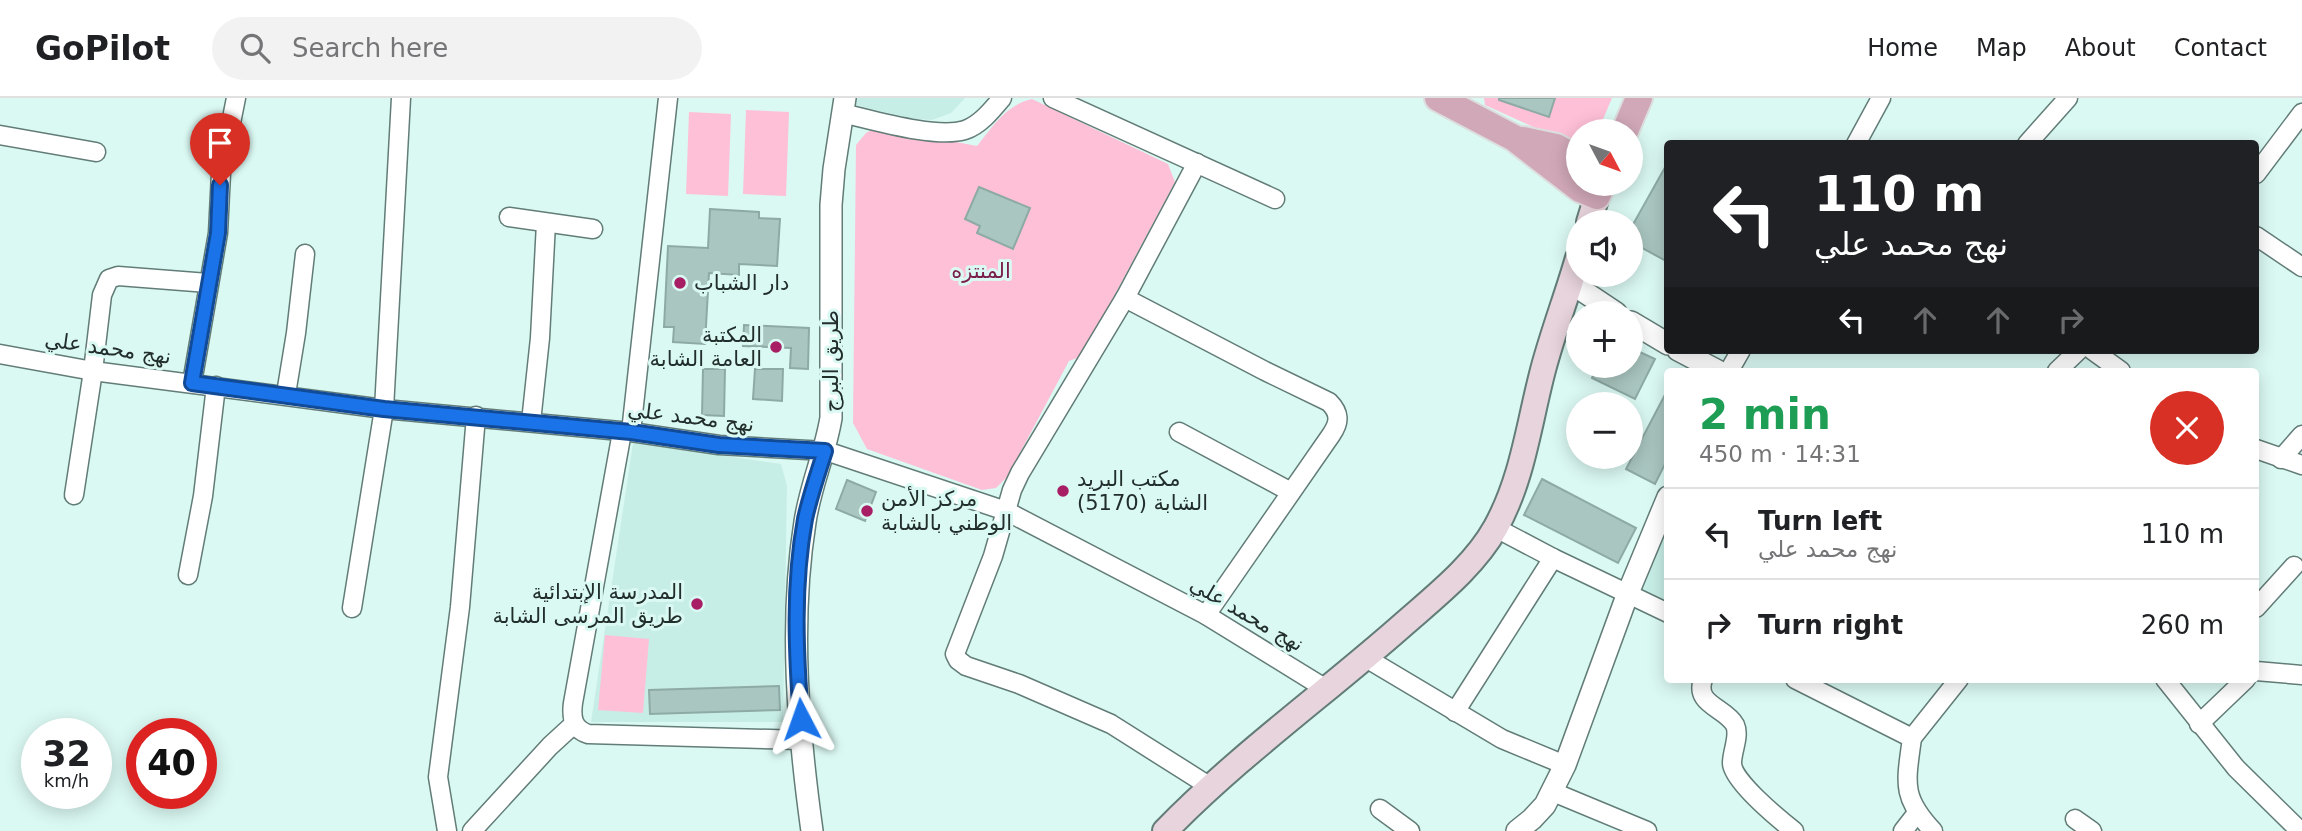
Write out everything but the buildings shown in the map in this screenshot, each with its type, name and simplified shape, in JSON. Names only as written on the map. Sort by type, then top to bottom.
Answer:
[{"type":"main road","points":[[1438,98],[1514,138],[1566,177]]},
{"type":"main road","points":[[1630,119],[1639,98]]},
{"type":"main road","points":[[1514,138],[1556,147],[1566,152]]},
{"type":"main road","points":[[1165,831],[1209,786],[1366,658],[1444,589],[1496,528],[1526,449],[1543,370],[1570,287]]},
{"type":"street","points":[[192,383],[218,233],[221,173],[236,98]]},
{"type":"street","points":[[352,608],[384,409],[401,98]]},
{"type":"street","points":[[667,98],[626,432],[571,715],[580,732],[588,734],[802,740]]},
{"type":"street","points":[[843,106],[932,131],[953,133],[968,129],[980,121],[1002,98]]},
{"type":"street","points":[[1053,98],[1275,199]]},
{"type":"street","points":[[1858,140],[1881,98]]},
{"type":"street","points":[[2031,140],[2068,98]]},
{"type":"street","name":"طريق البرج","points":[[812,831],[802,740],[796,625],[806,517],[825,451],[832,400],[831,205],[843,106]]},
{"type":"street","points":[[2259,170],[2302,113]]},
{"type":"street","points":[[0,135],[96,152]]},
{"type":"street","points":[[1197,163],[1125,298],[1035,445],[1012,491],[993,556],[955,654],[957,660],[966,666],[1019,684],[1111,724],[1209,786]]},
{"type":"street","points":[[509,217],[593,229]]},
{"type":"street","points":[[531,422],[540,338],[546,223]]},
{"type":"street","points":[[2259,238],[2302,267]]},
{"type":"street","points":[[286,394],[305,254]]},
{"type":"street","points":[[74,495],[102,295],[108,279],[118,276],[208,283]]},
{"type":"street","points":[[1577,287],[1598,301]]},
{"type":"street","points":[[1125,298],[1318,397],[1337,410],[1337,426],[1206,615]]},
{"type":"street","points":[[1643,329],[1664,342]]},
{"type":"street","points":[[1686,354],[1712,368]]},
{"type":"street","points":[[2060,368],[2075,354]]},
{"type":"street","points":[[2098,354],[2117,368]]},
{"type":"street","name":"نهج محمد علي","points":[[1,360],[286,394],[384,409],[626,432],[719,445],[825,451],[1006,511],[1206,615],[1326,689]]},
{"type":"street","points":[[188,575],[203,496],[216,386]]},
{"type":"street","points":[[447,831],[438,776],[460,607],[476,416]]},
{"type":"street","points":[[1179,432],[1291,492]]},
{"type":"street","points":[[2281,458],[2302,435]]},
{"type":"street","points":[[2259,450],[2302,465]]},
{"type":"street","points":[[1517,831],[1532,819],[1553,792],[1628,593],[1664,507]]},
{"type":"street","points":[[1496,528],[1664,611]]},
{"type":"street","points":[[1455,712],[1553,558]]},
{"type":"street","points":[[2259,605],[2294,566]]},
{"type":"street","points":[[1366,658],[1502,738],[1565,765]]},
{"type":"street","points":[[2259,671],[2302,674]]},
{"type":"street","points":[[1702,683],[1703,697],[1731,720],[1736,730],[1732,760],[1735,776],[1794,831]]},
{"type":"street","points":[[1803,683],[1912,738]]},
{"type":"street","points":[[1933,831],[1910,801],[1907,787],[1912,738],[1956,683]]},
{"type":"street","points":[[2168,683],[2236,768],[2300,831]]},
{"type":"street","points":[[2199,724],[2242,683]]},
{"type":"street","points":[[472,831],[550,746],[574,724]]},
{"type":"street","points":[[1553,792],[1647,831]]},
{"type":"street","points":[[1380,809],[1410,831]]},
{"type":"street","points":[[1903,831],[1917,813]]},
{"type":"street","points":[[2076,819],[2092,831]]},
{"type":"shaded area","points":[[839,98],[965,98],[951,113],[932,120],[913,119],[838,101]]},
{"type":"shaded area","name":"المدرسة الإبتدائية طريق المرسى الشابة","points":[[633,443],[781,464],[787,486],[783,722],[591,722]]},
{"type":"shaded area","points":[[1664,529],[1664,605],[1637,591]]},
{"type":"green space","points":[[1484,98],[1612,98],[1603,119],[1566,119],[1566,142],[1485,105]]},
{"type":"green space","name":"المنتزه","points":[[1032,99],[1168,164],[1175,182],[1082,356],[1069,361],[1007,477],[996,488],[982,490],[867,449],[853,423],[856,145],[866,133],[877,127],[977,146],[1007,111]]},
{"type":"green space","points":[[746,110],[789,112],[786,196],[743,194]]},
{"type":"green space","points":[[689,112],[731,114],[728,196],[686,194]]},
{"type":"green space","points":[[605,635],[649,639],[643,713],[598,710]]},
{"type":"place","name":"دار الشباب","points":[[680,283]]},
{"type":"place","name":"المكتبة العامة الشابة","points":[[776,347]]},
{"type":"place","name":"مكتب البريد الشابة (5170)","points":[[1063,491]]},
{"type":"place","name":"مركز الأمن الوطني بالشابة","points":[[867,511]]},
{"type":"place","name":"المدرسة الإبتدائية طريق المرسى الشابة","points":[[697,604]]},
{"type":"route","points":[[220,185],[218,233],[192,383],[384,409],[631,432],[719,445],[825,451],[802,541],[796,625],[801,719]]}]
